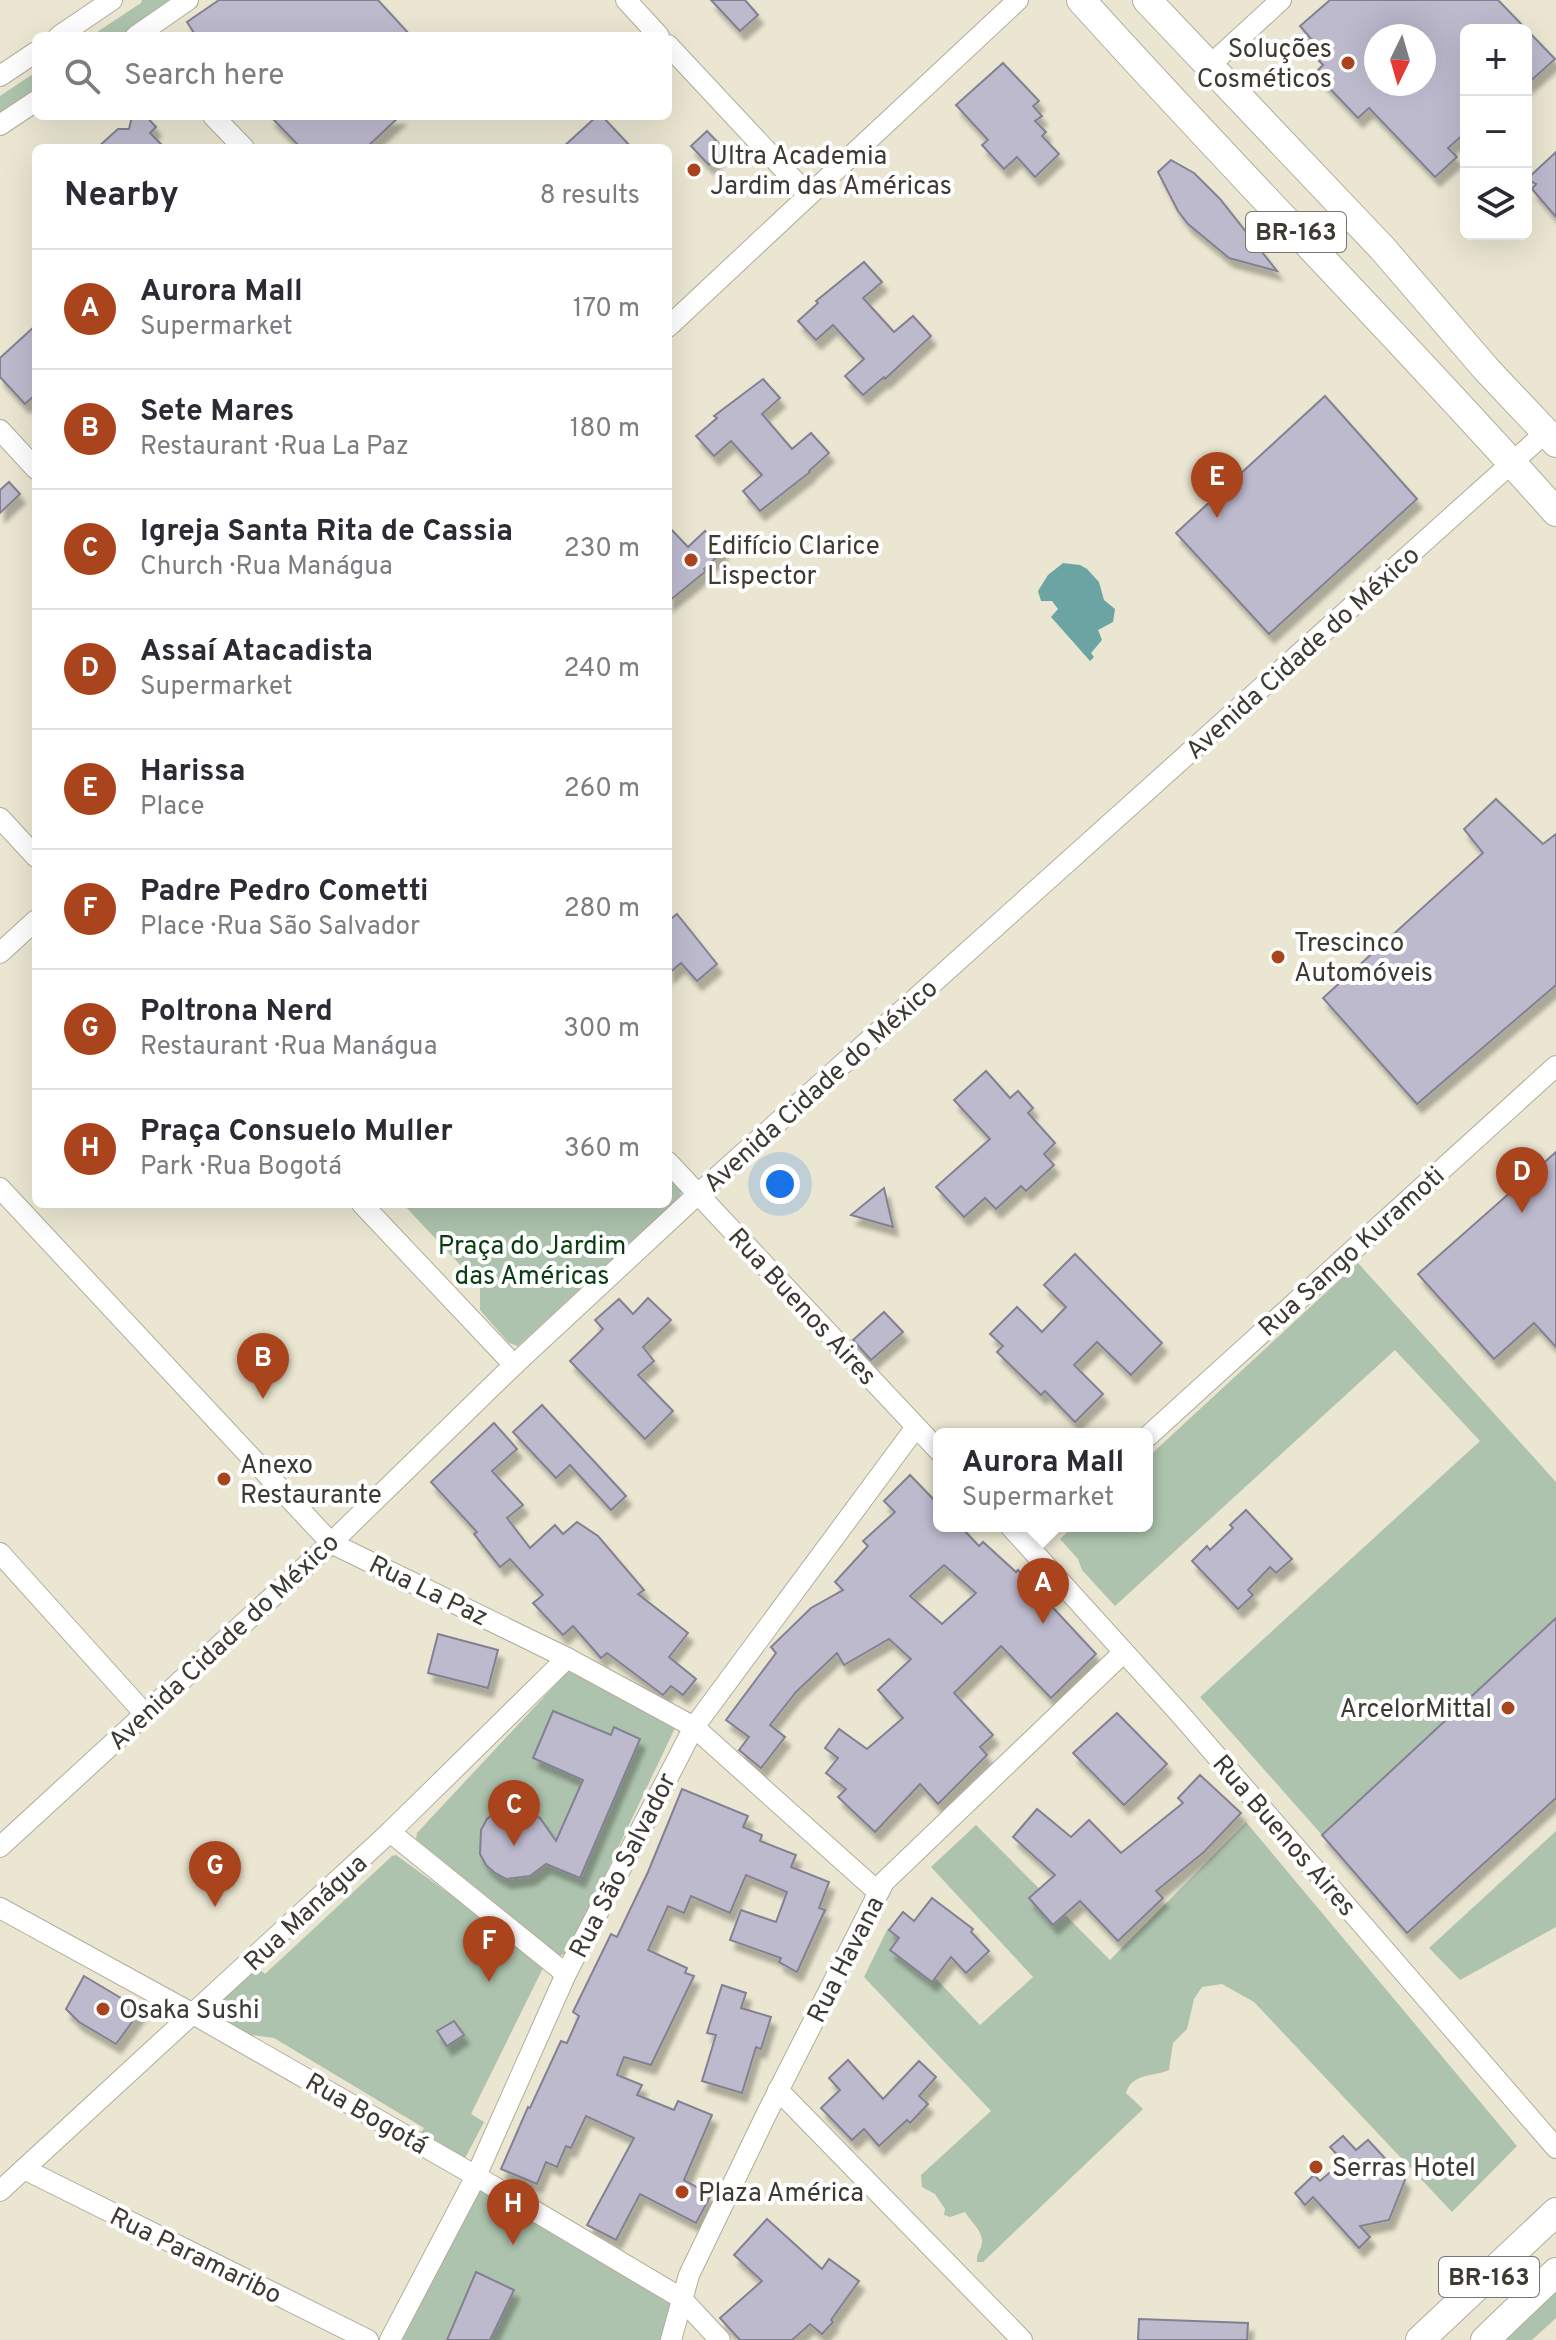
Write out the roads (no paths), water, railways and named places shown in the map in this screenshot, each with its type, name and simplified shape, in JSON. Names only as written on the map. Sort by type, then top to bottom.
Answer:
[{"type":"highway","name":"BR-163","points":[[1081,0],[1556,512]]},
{"type":"highway","name":"BR-163","points":[[1147,0],[1383,249],[1551,438]]},
{"type":"highway","name":"BR-163","points":[[1420,2340],[1556,2212]]},
{"type":"highway","name":"BR-163","points":[[1485,2340],[1556,2272]]},
{"type":"street","points":[[65,32],[112,0]]},
{"type":"street","points":[[142,32],[188,0]]},
{"type":"street","points":[[626,0],[655,32]]},
{"type":"street","points":[[672,323],[1018,0]]},
{"type":"street","points":[[1209,66],[1281,0]]},
{"type":"street","points":[[672,49],[807,194]]},
{"type":"street","points":[[0,76],[32,55]]},
{"type":"street","points":[[0,125],[32,104]]},
{"type":"street","points":[[217,120],[240,144]]},
{"type":"street","points":[[0,430],[32,465]]},
{"type":"street","name":"Avenida Cidade do México","points":[[0,1847],[331,1543],[514,1365],[698,1194],[1512,463],[1551,438]]},
{"type":"street","points":[[0,818],[32,853]]},
{"type":"street","points":[[0,953],[32,924]]},
{"type":"street","name":"Rua Sango Kuramoti","points":[[1153,1432],[1556,1066]]},
{"type":"street","name":"Rua Buenos Aires","points":[[672,1166],[933,1445]]},
{"type":"street","name":"Rua La Paz","points":[[0,1188],[331,1543],[567,1658],[694,1727],[878,1892]]},
{"type":"street","points":[[366,1208],[514,1365]]},
{"type":"street","name":"Rua São Salvador","points":[[390,2340],[476,2176],[566,1974],[694,1727],[916,1427]]},
{"type":"street","name":"Rua Buenos Aires","points":[[1016,1532],[1556,2148]]},
{"type":"street","points":[[1028,1545],[1042,1532]]},
{"type":"street","points":[[0,1553],[145,1714]]},
{"type":"street","name":"Rua Havana","points":[[671,2340],[689,2275],[878,1892],[897,1867],[1124,1652]]},
{"type":"street","name":"Rua Manágua","points":[[0,2191],[195,2015],[390,1832],[567,1658]]},
{"type":"street","points":[[390,1832],[566,1974]]},
{"type":"street","name":"Rua Bogotá","points":[[0,1908],[195,2015],[681,2298],[720,2340]]},
{"type":"street","points":[[778,2090],[1022,2340]]},
{"type":"street","name":"Rua Paramaribo","points":[[24,2169],[368,2340]]},
{"type":"water","points":[[1063,563],[1087,569],[1099,582],[1104,600],[1115,609],[1113,622],[1098,630],[1102,640],[1091,653],[1094,657],[1090,661],[1051,617],[1058,609],[1052,601],[1041,601],[1038,591],[1048,575]]},
{"type":"place","name":"Soluções Cosméticos","points":[[1348,63]]},
{"type":"place","name":"Ultra Academia Jardim das Américas","points":[[694,170]]},
{"type":"place","name":"Harissa","points":[[1217,518]]},
{"type":"place","name":"Edifício Clarice Lispector","points":[[691,560]]},
{"type":"place","name":"Trescinco Automóveis","points":[[1278,957]]},
{"type":"place","name":"Assaí Atacadista","points":[[1522,1213]]},
{"type":"place","name":"Sete Mares","points":[[263,1399]]},
{"type":"place","name":"Anexo Restaurante","points":[[224,1479]]},
{"type":"place","name":"Aurora Mall","points":[[1043,1624]]},
{"type":"place","name":"ArcelorMittal","points":[[1508,1708]]},
{"type":"place","name":"Igreja Santa Rita de Cassia","points":[[514,1846]]},
{"type":"place","name":"Poltrona Nerd","points":[[215,1907]]},
{"type":"place","name":"Padre Pedro Cometti","points":[[489,1982]]},
{"type":"place","name":"Osaka Sushi","points":[[103,2009]]},
{"type":"place","name":"Serras Hotel","points":[[1316,2167]]},
{"type":"place","name":"Plaza América","points":[[682,2192]]},
{"type":"place","name":"Praça Consuelo Muller","points":[[513,2245]]},
{"type":"park label","name":"Praça do Jardim das Américas","points":[[532,1260]]}]
